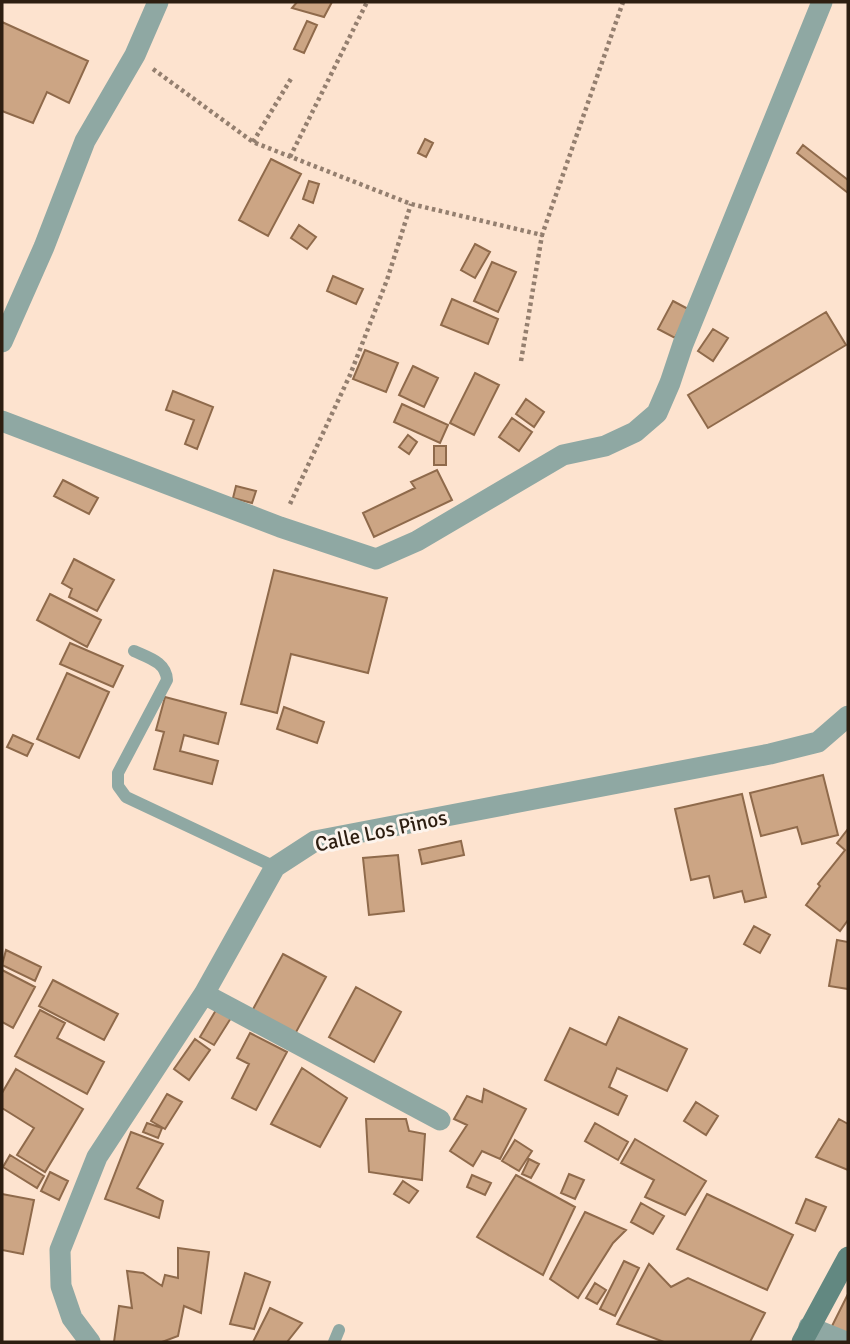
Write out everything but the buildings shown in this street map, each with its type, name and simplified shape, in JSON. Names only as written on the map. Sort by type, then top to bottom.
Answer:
[{"type":"street","points":[[2,342],[44,247],[85,141],[135,55],[158,2]]},
{"type":"street","points":[[2,421],[280,527],[376,558],[417,541],[563,455],[605,446],[635,432],[656,414],[822,2]]},
{"type":"street","name":"Calle Los Pinos","points":[[90,1342],[72,1318],[61,1286],[61,1250],[97,1157],[204,994],[275,867],[315,841],[770,754],[818,742],[848,716]]},
{"type":"street","points":[[204,994],[440,1120]]},
{"type":"street","points":[[846,1342],[805,1335],[848,1257]]},
{"type":"lane","points":[[134,651],[162,665],[166,670],[167,680],[118,773],[118,786],[126,797],[275,867]]},
{"type":"path","points":[[290,157],[366,2]]},
{"type":"path","points":[[521,360],[542,235],[623,2]]},
{"type":"path","points":[[135,55],[253,142],[411,204],[542,235]]},
{"type":"path","points":[[253,142],[292,77]]},
{"type":"path","points":[[280,527],[350,375],[387,280],[411,204]]}]
